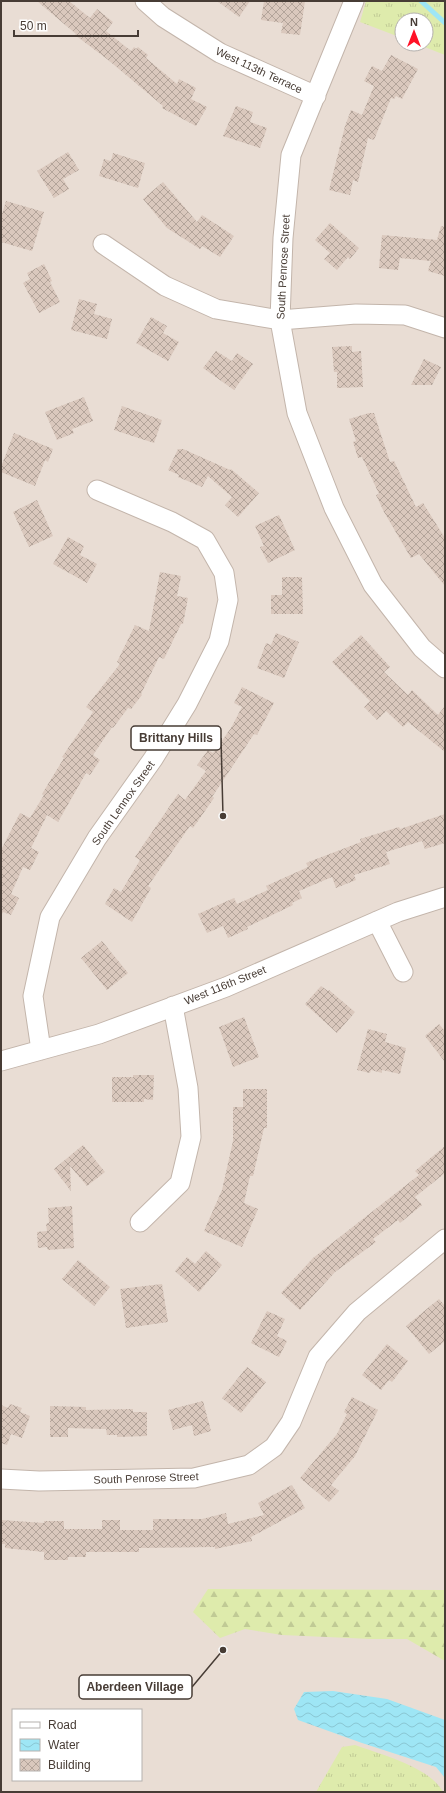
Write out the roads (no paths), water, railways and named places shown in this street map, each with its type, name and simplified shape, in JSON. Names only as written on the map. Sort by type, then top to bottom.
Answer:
[{"type":"street","name":"West 113th Terrace","points":[[145,1],[163,17],[220,53],[316,96]]},
{"type":"street","name":"South Penrose Street","points":[[354,1],[292,155],[283,238],[280,320],[297,413],[334,508],[373,585],[422,648],[445,668]]},
{"type":"street","points":[[103,244],[165,286],[216,308],[280,320],[356,314],[405,315],[445,328]]},
{"type":"street","name":"South Lennox Street","points":[[41,1050],[34,996],[50,917],[97,838],[153,759],[187,704],[219,641],[228,600],[224,572],[205,540],[172,522],[97,490]]},
{"type":"street","name":"West 116th Street","points":[[1,1061],[100,1034],[226,987],[398,912],[445,897]]},
{"type":"street","points":[[377,921],[403,972]]},
{"type":"street","points":[[140,1222],[180,1183],[191,1137],[188,1088],[173,1006]]},
{"type":"street","name":"South Penrose Street","points":[[1,1478],[39,1481],[194,1478],[248,1465],[274,1447],[292,1422],[318,1357],[357,1312],[445,1239]]},
{"type":"water","points":[[333,1691],[387,1699],[445,1720],[445,1778],[436,1767],[298,1720],[294,1709],[304,1692]]},
{"type":"waterway","points":[[421,1],[445,23]]},
{"type":"place","name":"Brittany Hills","points":[[223,816]]},
{"type":"place","name":"Aberdeen Village","points":[[223,1650]]}]
